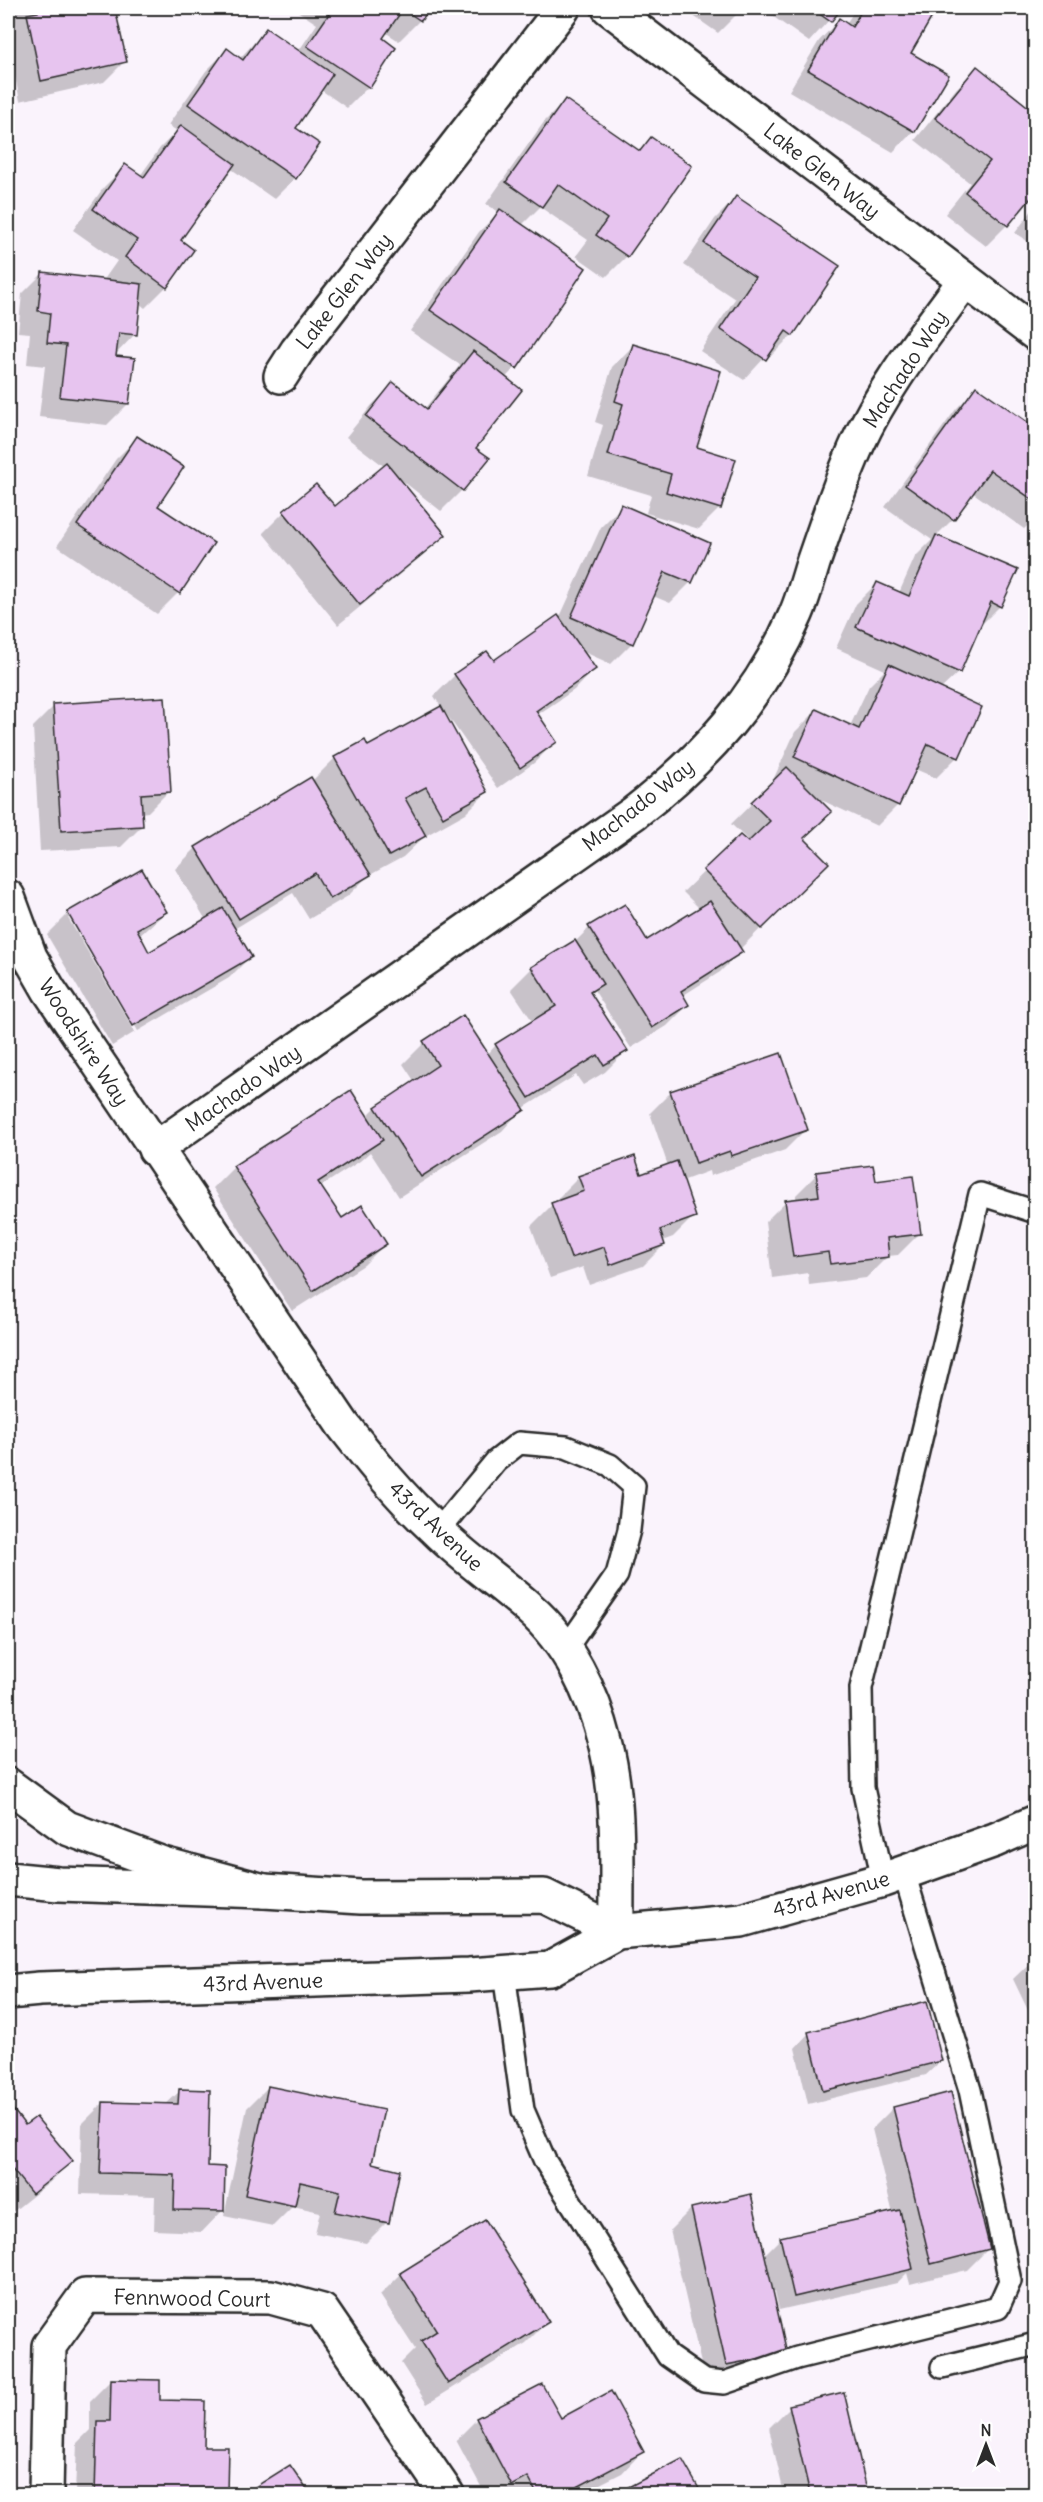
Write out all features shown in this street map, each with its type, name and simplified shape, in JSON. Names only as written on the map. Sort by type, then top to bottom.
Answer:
[{"type":"main road","name":"Lake Glen Way","points":[[281,376],[297,351],[563,8]]},
{"type":"main road","name":"Lake Glen Way","points":[[609,8],[1035,334]]},
{"type":"main road","name":"Machado Way","points":[[155,1149],[634,813],[674,783],[725,731],[762,678],[796,614],[828,519],[858,443],[899,371],[965,280]]},
{"type":"main road","name":"Woodshire Way","points":[[8,897],[30,957],[49,990],[155,1149]]},
{"type":"main road","name":"43rd Avenue","points":[[155,1149],[343,1425],[387,1482],[437,1532],[532,1611],[565,1650],[590,1695],[606,1743],[614,1793],[617,1932]]},
{"type":"main road","points":[[8,1785],[67,1828],[163,1863],[264,1891]]},
{"type":"main road","name":"43rd Avenue","points":[[8,1992],[504,1973],[550,1969],[617,1932],[741,1920],[894,1876],[995,1840],[1035,1822]]},
{"type":"main road","points":[[8,1880],[361,1897],[544,1896],[617,1932]]},
{"type":"main road","name":"Fennwood Court","points":[[46,2494],[49,2346],[85,2296],[271,2297],[322,2311],[447,2494]]},
{"type":"lane","points":[[504,1973],[523,2109],[545,2161],[668,2356],[704,2381],[724,2383],[797,2358],[998,2308],[1011,2280],[970,2090],[863,1788],[861,1688],[980,1194],[1035,1212]]},
{"type":"lane","points":[[437,1532],[496,1461],[519,1443],[566,1446],[610,1465],[634,1486],[629,1530],[617,1575],[565,1650]]},
{"type":"lane","points":[[942,2367],[1035,2344]]},
{"type":"building","points":[[37,8],[115,8],[127,62],[41,81],[27,14],[38,12]]},
{"type":"building","points":[[333,8],[430,8],[421,21],[403,9],[383,38],[396,48],[370,88],[307,46]]},
{"type":"building","points":[[811,8],[842,8],[831,22]]},
{"type":"building","points":[[863,8],[916,8],[932,17],[911,53],[949,75],[915,132],[808,70],[839,18],[852,27]]},
{"type":"building","points":[[266,28],[333,74],[296,128],[320,144],[296,179],[188,104],[227,48],[243,60]]},
{"type":"building","points":[[977,66],[1036,113],[1036,192],[1008,226],[965,192],[990,161],[935,118]]},
{"type":"building","points":[[565,99],[640,151],[651,137],[692,166],[628,257],[596,235],[607,219],[558,184],[542,207],[506,182]]},
{"type":"building","points":[[181,125],[235,164],[181,240],[194,250],[167,288],[125,257],[137,240],[93,209],[125,164],[144,177]]},
{"type":"building","points":[[736,196],[840,266],[793,336],[786,331],[766,360],[720,329],[755,277],[704,243]]},
{"type":"building","points":[[500,209],[586,268],[517,369],[430,310]]},
{"type":"building","points":[[42,272],[142,284],[137,335],[119,333],[116,356],[135,358],[129,404],[60,397],[66,345],[47,343],[50,313],[38,311]]},
{"type":"building","points":[[633,344],[721,371],[697,447],[736,459],[721,509],[666,492],[671,474],[608,455],[623,404],[615,401]]},
{"type":"building","points":[[473,351],[522,390],[476,448],[490,458],[463,491],[366,416],[393,382],[427,409]]},
{"type":"building","points":[[976,386],[1036,428],[1036,502],[990,470],[954,520],[905,485]]},
{"type":"building","points":[[137,436],[184,467],[158,506],[214,543],[180,594],[77,525]]},
{"type":"building","points":[[387,463],[446,535],[360,605],[283,511],[316,484],[335,506]]},
{"type":"building","points":[[621,504],[710,543],[692,583],[665,572],[633,644],[571,617]]},
{"type":"building","points":[[936,535],[1018,570],[1001,607],[991,602],[960,673],[856,627],[877,582],[909,596]]},
{"type":"building","points":[[558,615],[596,669],[536,711],[557,742],[520,768],[454,674],[487,651],[494,660]]},
{"type":"building","points":[[889,664],[982,707],[959,758],[928,744],[899,806],[794,757],[816,709],[859,729]]},
{"type":"building","points":[[165,697],[171,792],[141,794],[143,826],[61,831],[53,704]]},
{"type":"building","points":[[441,706],[488,792],[443,817],[426,787],[405,798],[426,836],[389,856],[334,757],[365,740],[368,746]]},
{"type":"building","points":[[787,767],[832,812],[804,838],[829,863],[762,929],[703,870],[740,835],[748,842],[770,821],[751,802]]},
{"type":"building","points":[[311,777],[371,875],[330,899],[315,873],[239,919],[195,847]]},
{"type":"building","points":[[142,869],[167,912],[137,929],[149,952],[223,908],[252,957],[133,1026],[67,912]]},
{"type":"building","points":[[710,901],[743,952],[681,991],[689,1005],[652,1028],[588,926],[625,904],[647,940]]},
{"type":"building","points":[[575,940],[603,984],[590,992],[628,1051],[604,1065],[598,1055],[529,1098],[495,1044],[556,1006],[531,967]]},
{"type":"building","points":[[463,1015],[525,1110],[421,1177],[375,1107],[438,1065],[423,1041]]},
{"type":"building","points":[[781,1053],[808,1130],[731,1156],[730,1151],[696,1163],[670,1091]]},
{"type":"building","points":[[351,1090],[383,1140],[318,1182],[342,1218],[362,1205],[387,1244],[313,1291],[233,1166]]},
{"type":"building","points":[[635,1156],[641,1174],[677,1161],[696,1217],[660,1230],[665,1245],[610,1265],[604,1247],[571,1258],[551,1203],[584,1191],[578,1176]]},
{"type":"building","points":[[873,1165],[876,1181],[913,1176],[921,1234],[887,1238],[889,1257],[830,1264],[828,1252],[793,1257],[785,1200],[819,1196],[816,1172]]},
{"type":"building","points":[[927,2001],[942,2061],[823,2091],[808,2032]]},
{"type":"building","points":[[268,2086],[384,2110],[372,2163],[400,2170],[389,2223],[335,2212],[340,2191],[300,2182],[295,2206],[245,2195]]},
{"type":"building","points":[[179,2089],[210,2090],[208,2166],[225,2167],[224,2211],[174,2210],[175,2175],[100,2173],[103,2102],[178,2104]]},
{"type":"building","points":[[951,2092],[990,2249],[931,2264],[893,2107]]},
{"type":"building","points":[[8,2103],[25,2125],[36,2117],[73,2161],[32,2194],[11,2168],[8,2171]]},
{"type":"building","points":[[751,2194],[787,2353],[726,2365],[691,2208]]},
{"type":"building","points":[[900,2210],[913,2269],[794,2297],[780,2237]]},
{"type":"building","points":[[485,2220],[549,2322],[448,2384],[421,2341],[437,2331],[400,2273]]},
{"type":"building","points":[[111,2379],[160,2380],[160,2400],[205,2401],[204,2447],[228,2447],[227,2494],[95,2494],[97,2421],[110,2421]]},
{"type":"building","points":[[542,2384],[561,2418],[611,2391],[644,2452],[564,2494],[537,2494],[528,2477],[512,2486],[476,2418]]},
{"type":"building","points":[[844,2392],[868,2494],[810,2494],[789,2405]]},
{"type":"building","points":[[682,2459],[702,2494],[615,2494]]},
{"type":"building","points":[[290,2465],[310,2494],[244,2494]]}]
